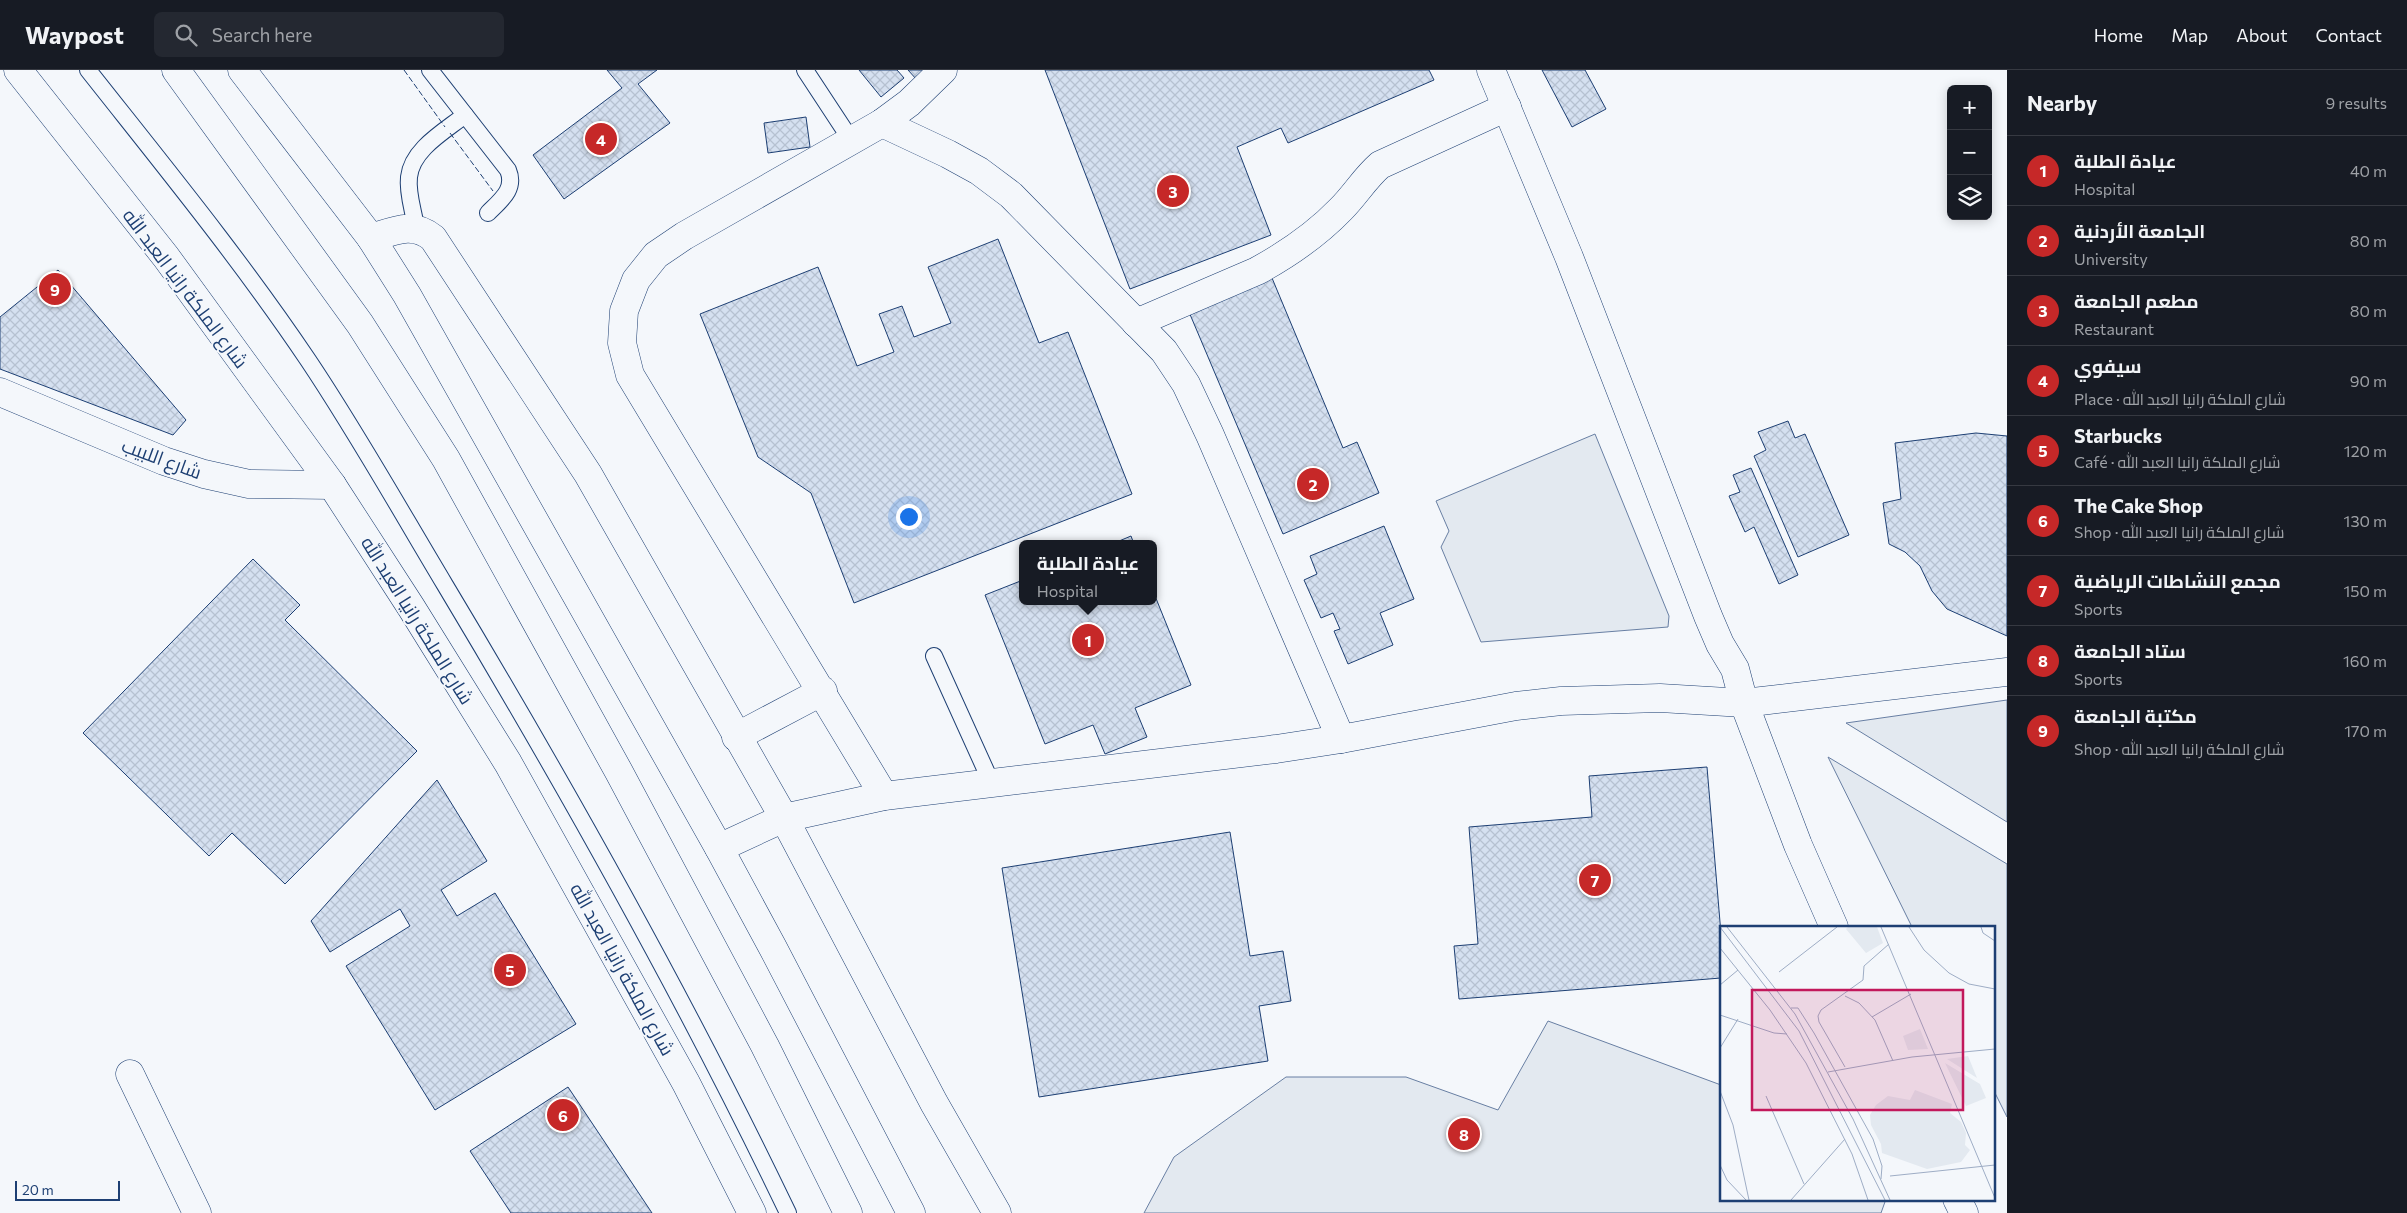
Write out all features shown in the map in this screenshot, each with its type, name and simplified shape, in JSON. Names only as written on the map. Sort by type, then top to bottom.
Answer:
[{"type":"street","name":"شارع الملكة رانيا العبد الله","points":[[18,70],[166,258],[332,485],[508,763],[686,1083],[752,1213]]},
{"type":"street","points":[[176,70],[360,324],[446,458],[619,772],[766,1046],[848,1213]]},
{"type":"street","points":[[242,70],[372,238],[472,409],[719,848],[911,1213]]},
{"type":"street","points":[[884,796],[630,375],[622,343],[624,311],[636,280],[656,254],[684,236],[882,123],[909,103],[943,70]]},
{"type":"street","points":[[1491,70],[1569,258],[1711,623],[1735,670],[1744,703],[1798,845],[1834,926]]},
{"type":"street","points":[[1136,323],[1276,261],[1303,244],[1341,209],[1366,177],[1380,165],[1507,107]]},
{"type":"street","points":[[882,123],[956,158],[979,171],[1011,195],[1037,219],[1164,351],[1186,384],[1210,435],[1341,739]]},
{"type":"street","points":[[372,238],[406,227],[416,228],[433,238],[588,474],[736,737],[784,818],[934,1103],[997,1213]]},
{"type":"street","name":"شارع اللبيب","points":[[0,392],[164,461],[204,474],[248,484],[332,485]]},
{"type":"street","points":[[719,848],[784,818],[884,796],[1341,739],[1516,706],[1561,701],[1660,698],[1744,703],[2007,672]]},
{"type":"street","points":[[736,737],[823,692]]},
{"type":"street","points":[[130,1074],[198,1213]]},
{"type":"street","points":[[1958,1200],[1964,1213]]},
{"type":"lane","points":[[88,70],[225,244],[309,361],[368,456],[536,737],[612,872],[758,1150],[788,1213]]},
{"type":"lane","points":[[430,70],[511,176],[509,190],[488,213]]},
{"type":"lane","points":[[806,70],[851,140]]},
{"type":"lane","points":[[416,228],[410,189],[412,167],[424,148],[465,115]]},
{"type":"lane","points":[[934,656],[991,782]]},
{"type":"shaded area","points":[[1595,434],[1669,616],[1668,627],[1481,642],[1441,547],[1449,531],[1436,501]]},
{"type":"shaded area","points":[[2007,700],[2007,822],[1846,723]]},
{"type":"shaded area","points":[[1828,757],[2007,864],[2007,1117],[1994,1091],[1994,926],[1912,926]]},
{"type":"shaded area","points":[[1548,1021],[1720,1085],[1720,1200],[1886,1200],[1881,1213],[1144,1213],[1174,1157],[1286,1077],[1406,1077],[1498,1110]]},
{"type":"building","points":[[607,70],[657,70],[638,84],[670,123],[564,199],[533,155],[622,88]]},
{"type":"building","points":[[859,70],[897,70],[904,78],[881,97]]},
{"type":"building","points":[[908,70],[929,70],[917,80]]},
{"type":"building","points":[[1045,70],[1429,70],[1434,80],[1288,143],[1281,128],[1237,147],[1271,235],[1130,289]]},
{"type":"building","points":[[1542,70],[1585,70],[1606,109],[1572,127]]},
{"type":"building","points":[[806,117],[810,147],[768,153],[764,123]]},
{"type":"building","points":[[998,239],[1039,343],[1068,332],[1132,494],[854,603],[811,493],[758,457],[700,314],[818,267],[857,366],[894,352],[879,314],[902,306],[914,337],[951,323],[928,267]]},
{"type":"building","points":[[58,270],[186,420],[173,435],[0,369],[0,317]]},
{"type":"building","points":[[1272,278],[1343,448],[1357,442],[1379,493],[1283,534],[1189,312]]},
{"type":"building","points":[[1788,421],[1795,438],[1805,434],[1849,535],[1798,557],[1754,456],[1766,450],[1758,432]]},
{"type":"building","points":[[1976,433],[2007,436],[2007,636],[1947,609],[1932,591],[1920,566],[1905,552],[1889,544],[1883,503],[1901,499],[1895,443]]},
{"type":"building","points":[[1751,468],[1798,575],[1779,584],[1754,527],[1745,532],[1729,496],[1740,492],[1733,475]]},
{"type":"building","points":[[1384,526],[1414,599],[1380,613],[1393,645],[1348,664],[1334,631],[1340,629],[1333,613],[1321,618],[1304,580],[1317,574],[1310,556]]},
{"type":"building","points":[[1131,536],[1132,540],[1122,540]]},
{"type":"building","points":[[253,559],[300,605],[285,620],[417,751],[285,884],[232,833],[209,856],[83,733]]},
{"type":"building","points":[[1019,582],[1019,605],[1157,605],[1157,601],[1191,685],[1135,708],[1147,737],[1105,754],[1093,725],[1045,744],[985,595]]},
{"type":"building","points":[[1707,767],[1720,926],[1720,978],[1459,999],[1454,946],[1478,944],[1469,827],[1592,817],[1589,776]]},
{"type":"building","points":[[437,780],[487,861],[441,890],[457,916],[495,893],[576,1024],[435,1110],[346,966],[410,926],[400,909],[330,952],[311,921]]},
{"type":"building","points":[[1230,832],[1250,956],[1283,951],[1291,1001],[1259,1006],[1268,1061],[1039,1097],[1002,868]]},
{"type":"building","points":[[568,1087],[652,1213],[511,1213],[470,1151]]},
{"type":"fence","points":[[404,70],[445,127]]},
{"type":"fence","points":[[450,133],[493,191]]},
{"type":"place","name":"سيفوي","points":[[601,139]]},
{"type":"place","name":"مطعم الجامعة","points":[[1173,191]]},
{"type":"place","name":"مكتبة الجامعة","points":[[55,289]]},
{"type":"place","name":"الجامعة الأردنية","points":[[1313,484]]},
{"type":"place","name":"عيادة الطلبة","points":[[1088,640]]},
{"type":"place","name":"مجمع النشاطات الرياضية","points":[[1595,880]]},
{"type":"place","name":"Starbucks","points":[[510,970]]},
{"type":"place","name":"The Cake Shop","points":[[563,1115]]},
{"type":"place","name":"ستاد الجامعة","points":[[1464,1134]]}]
